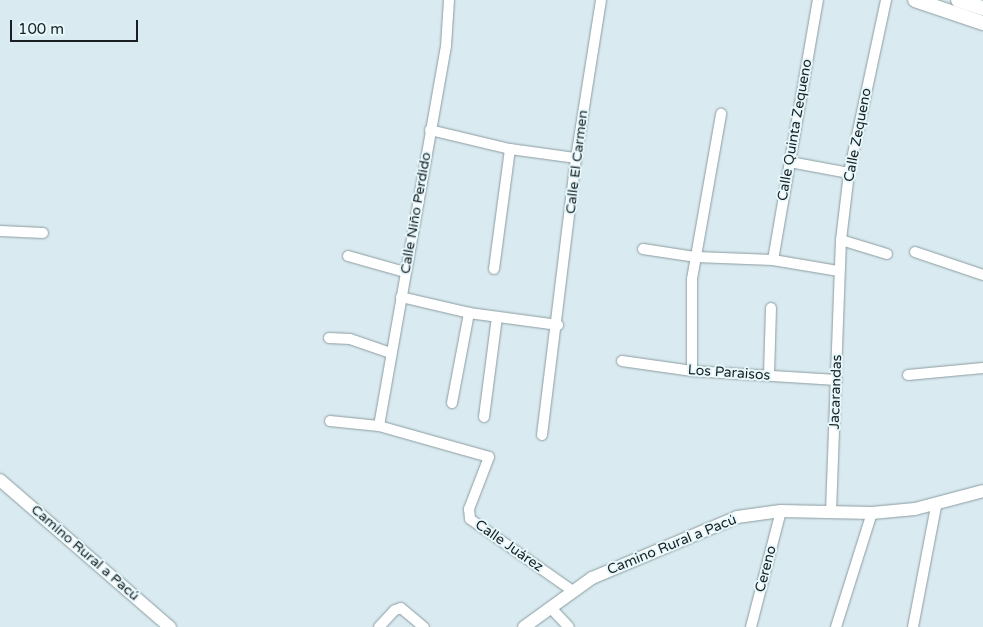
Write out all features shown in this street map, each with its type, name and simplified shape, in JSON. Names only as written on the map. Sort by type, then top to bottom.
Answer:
[{"type":"main road","points":[[915,0],[983,23]]},
{"type":"main road","points":[[958,0],[978,5]]},
{"type":"street","name":"Calle Niño Perdido","points":[[379,426],[446,46],[449,0]]},
{"type":"street","name":"Calle El Carmen","points":[[542,435],[558,325],[576,158],[601,0]]},
{"type":"street","name":"Calle Quinta Zequeno","points":[[773,260],[818,0]]},
{"type":"street","name":"Calle Zequeno","points":[[839,271],[850,173],[886,0]]},
{"type":"street","points":[[692,371],[692,279],[721,114]]},
{"type":"street","points":[[430,130],[510,149],[576,158]]},
{"type":"street","points":[[494,269],[510,149]]},
{"type":"street","points":[[790,162],[850,173]]},
{"type":"street","points":[[0,231],[43,233]]},
{"type":"street","points":[[841,240],[888,254]]},
{"type":"street","points":[[642,249],[696,257],[773,260],[839,271]]},
{"type":"street","points":[[915,252],[983,275]]},
{"type":"street","points":[[348,256],[405,272]]},
{"type":"street","name":"Jacarandas","points":[[832,512],[839,271]]},
{"type":"street","points":[[401,297],[469,313],[558,325]]},
{"type":"street","points":[[769,375],[771,308]]},
{"type":"street","points":[[452,403],[469,313]]},
{"type":"street","points":[[484,417],[497,317]]},
{"type":"street","points":[[329,338],[350,339],[391,353]]},
{"type":"street","name":"Los Paraisos","points":[[622,361],[692,371],[837,380]]},
{"type":"street","points":[[908,375],[983,368]]},
{"type":"street","points":[[330,422],[379,426]]},
{"type":"street","name":"Calle Juárez","points":[[379,426],[488,456],[469,509],[470,519],[573,591]]},
{"type":"street","name":"Camino Rural a Pacú","points":[[0,480],[170,627]]},
{"type":"street","name":"Camino Rural a Pacú","points":[[524,627],[592,578],[737,517],[781,511],[872,513],[936,506],[983,491]]},
{"type":"street","points":[[912,627],[936,506]]},
{"type":"street","name":"Cereno","points":[[751,627],[781,511]]},
{"type":"street","points":[[836,627],[872,513]]},
{"type":"street","points":[[379,627],[395,610],[401,608],[424,627]]},
{"type":"street","points":[[551,608],[569,627]]}]
